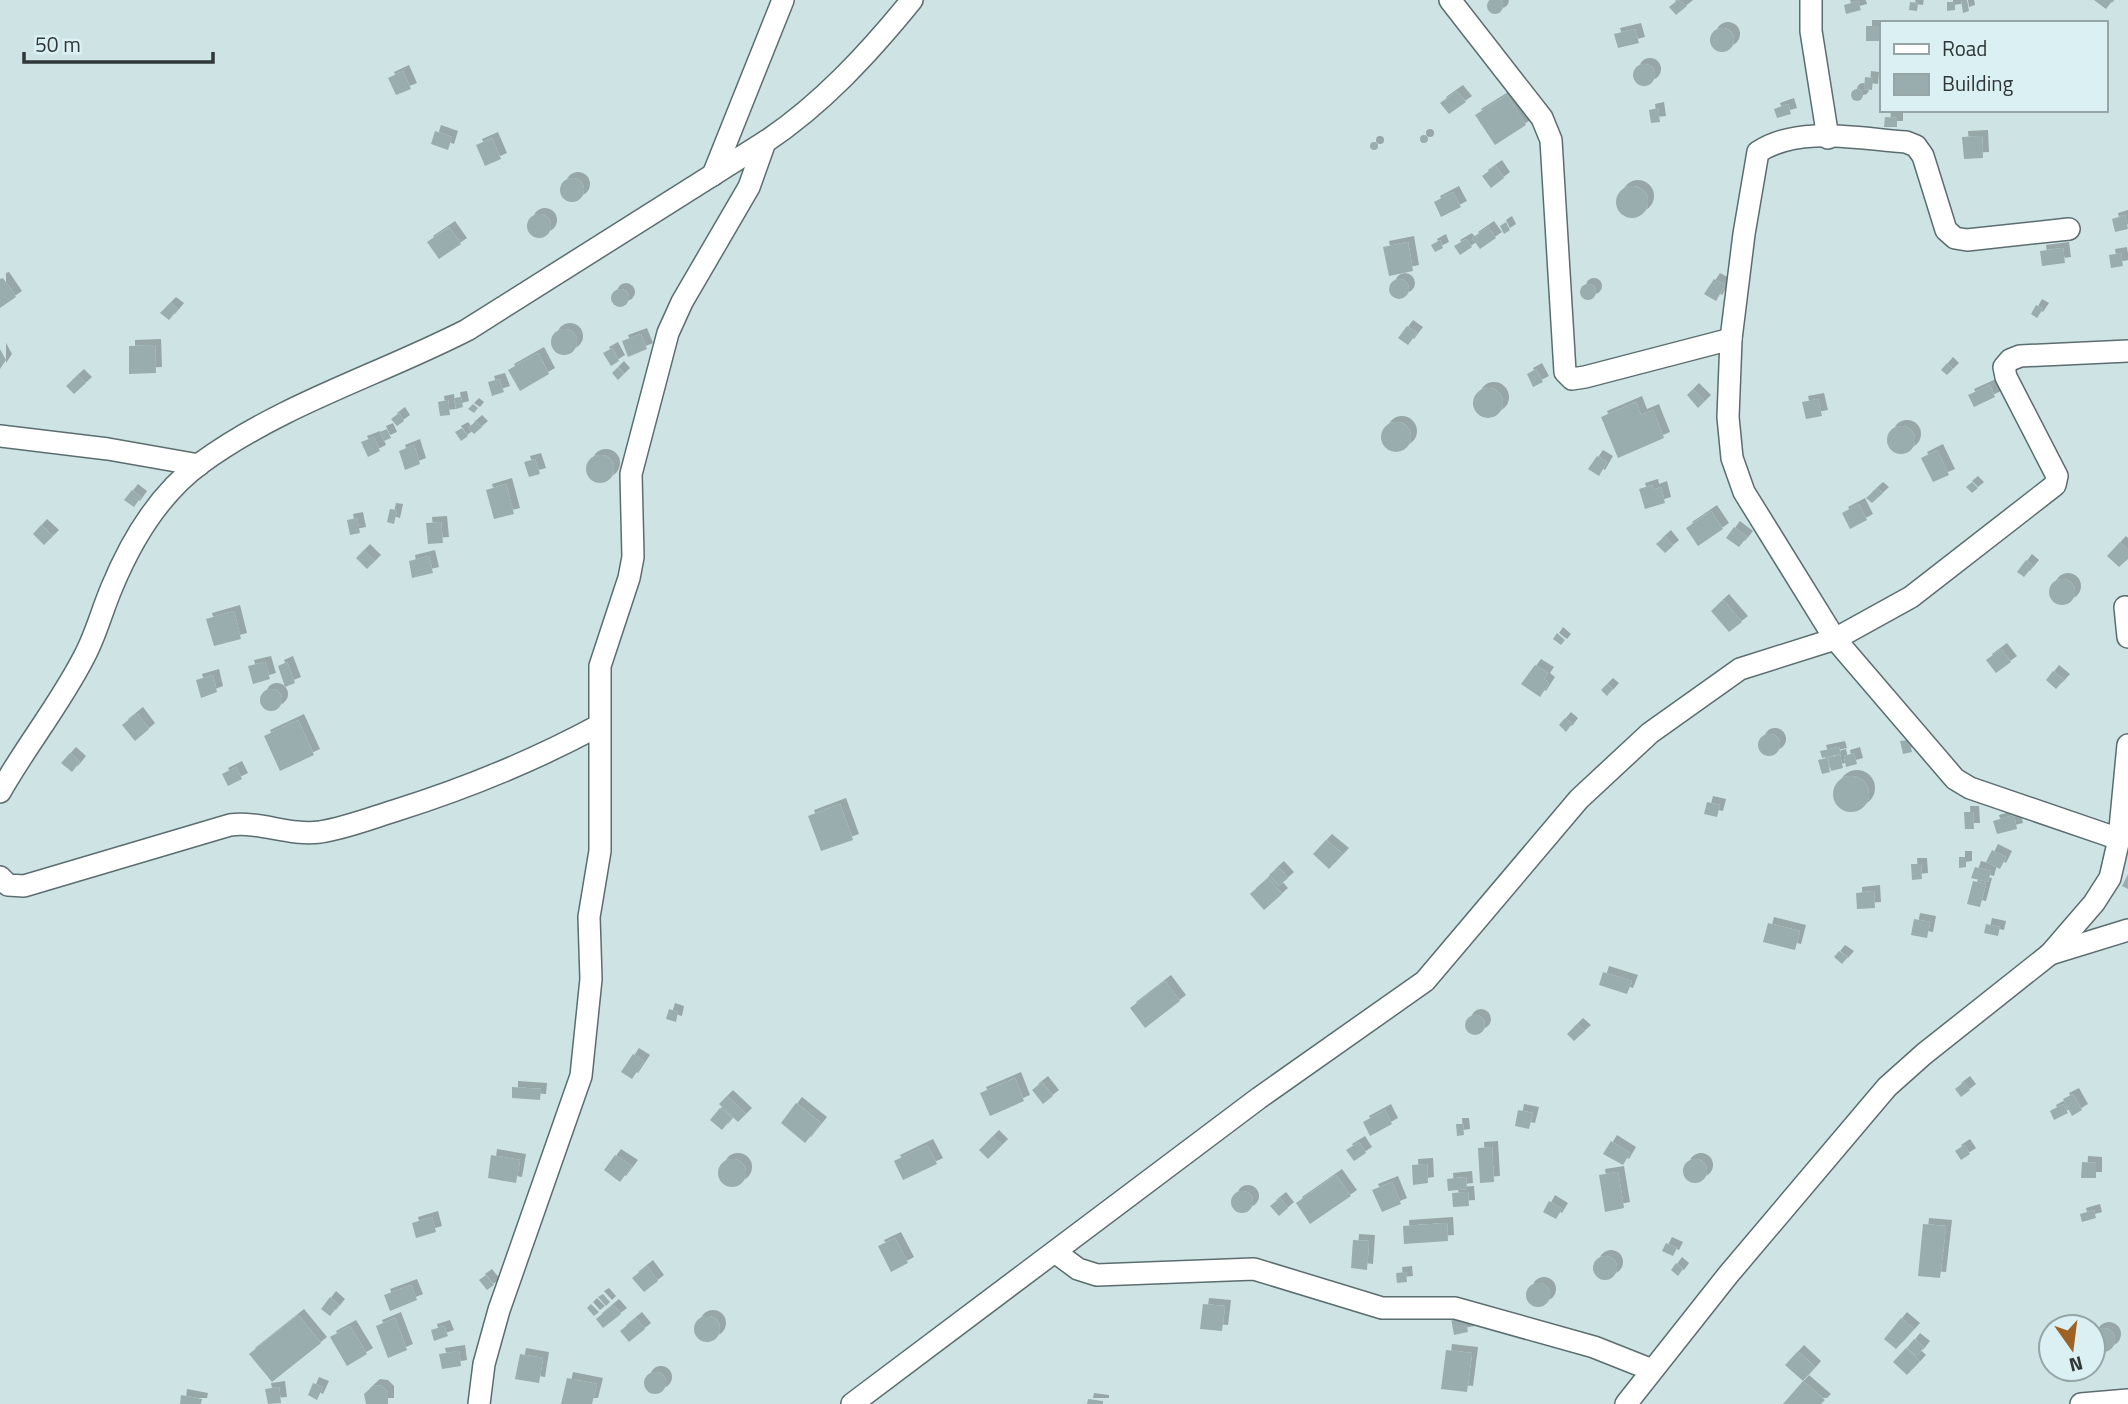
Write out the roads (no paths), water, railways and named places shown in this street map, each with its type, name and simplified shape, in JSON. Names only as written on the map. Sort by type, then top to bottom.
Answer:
[{"type":"street","points":[[713,175],[783,0]]},
{"type":"street","points":[[0,792],[86,653],[135,538],[161,502],[199,465],[287,411],[421,354],[467,330],[765,142],[794,122],[840,80],[912,0]]},
{"type":"street","points":[[1450,0],[1542,118],[1551,140],[1565,372],[1572,379],[1585,377],[1731,339]]},
{"type":"street","points":[[1811,0],[1811,31],[1829,138]]},
{"type":"street","points":[[2069,229],[1967,240],[1955,238],[1946,230],[1923,156],[1916,146],[1906,142],[1829,138],[1784,139],[1758,152],[1744,234],[1731,339],[1728,417],[1732,458],[1744,492],[1835,639],[1955,779],[1970,788],[2119,839]]},
{"type":"street","points":[[478,1404],[484,1364],[499,1310],[581,1076],[591,979],[589,917],[600,851],[600,666],[629,578],[633,557],[631,474],[668,333],[682,302],[749,187],[765,142]]},
{"type":"street","points":[[852,1404],[1259,1098],[1425,981],[1579,799],[1650,733],[1722,679],[1741,669],[1835,639],[1911,597],[1943,575],[2055,485],[2056,475],[2006,377],[2004,367],[2010,360],[2020,356],[2128,351]]},
{"type":"street","points":[[0,436],[108,449],[199,465]]},
{"type":"street","points":[[2125,607],[2128,637]]},
{"type":"street","points":[[0,877],[8,885],[24,886],[230,824],[243,823],[297,832],[342,828],[466,788],[540,757],[598,726]]},
{"type":"street","points":[[1626,1404],[1887,1087],[1924,1054],[2050,954],[2094,903],[2109,878],[2119,839],[2128,745]]},
{"type":"street","points":[[2050,954],[2128,930]]},
{"type":"street","points":[[1055,1252],[1078,1269],[1097,1275],[1254,1269],[1382,1308],[1455,1308],[1594,1347],[1652,1370]]},
{"type":"street","points":[[2081,1404],[2128,1400]]}]
